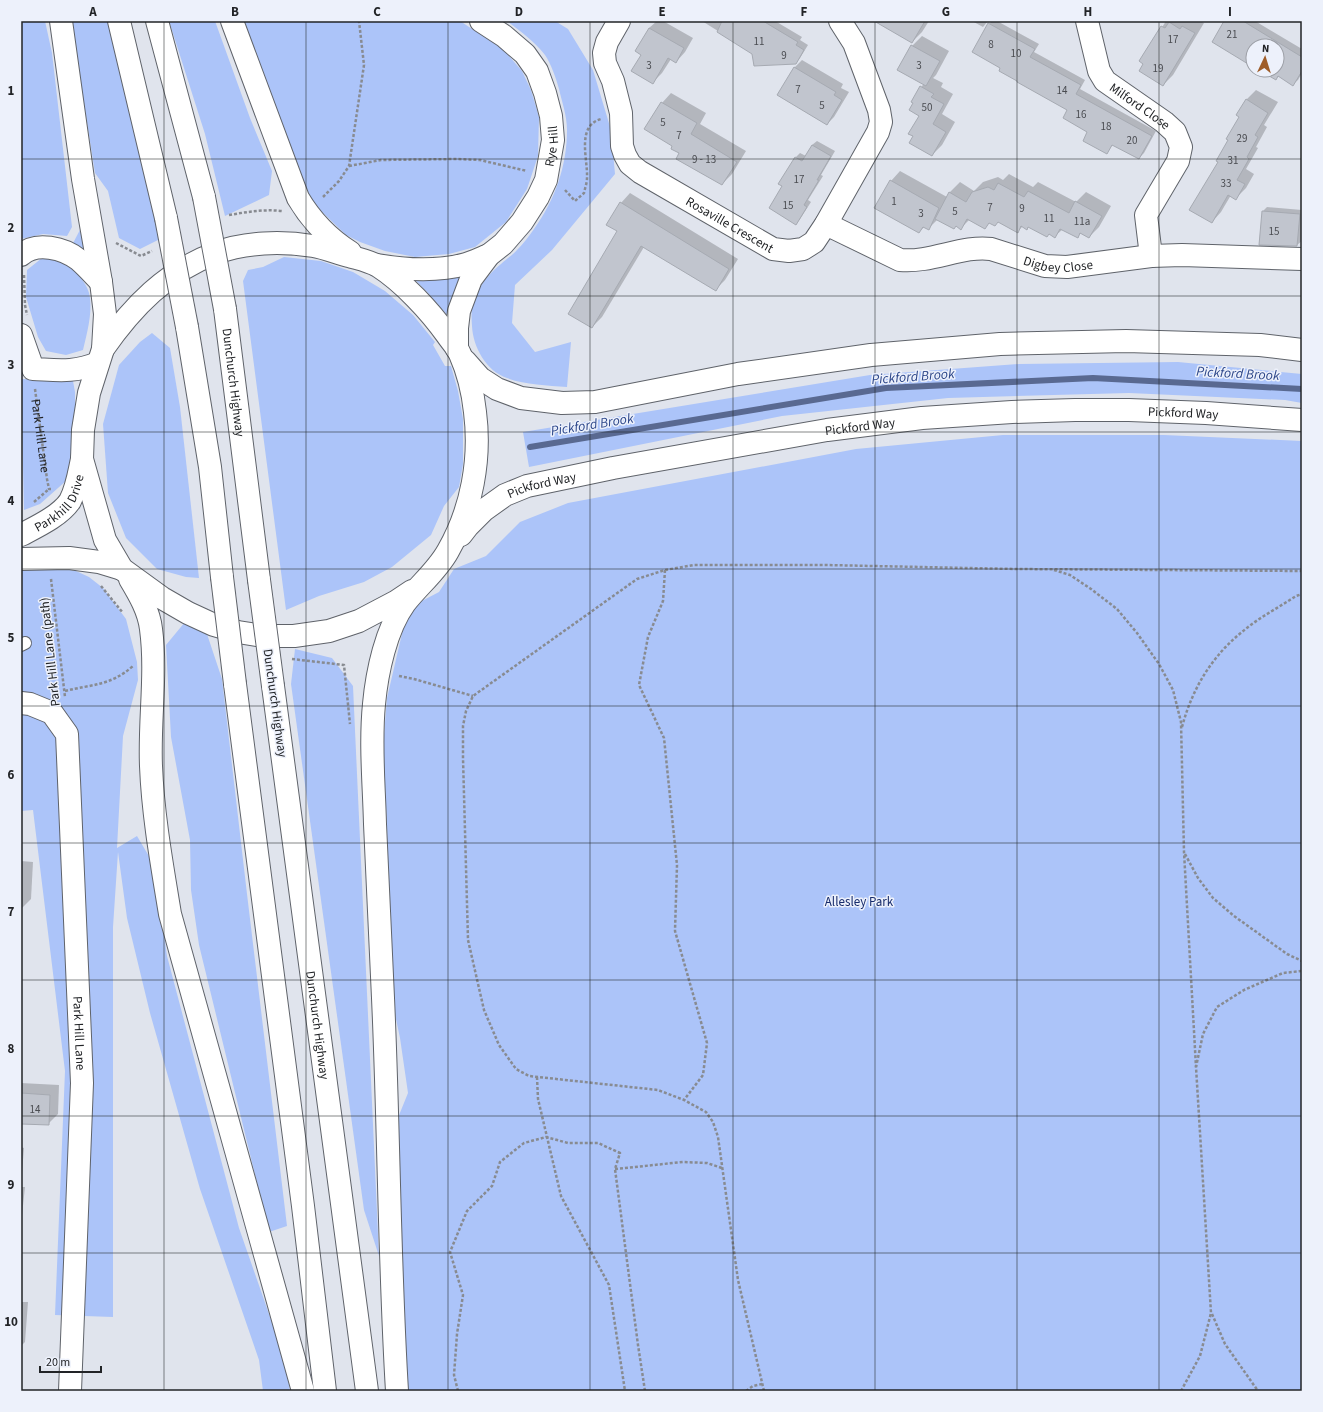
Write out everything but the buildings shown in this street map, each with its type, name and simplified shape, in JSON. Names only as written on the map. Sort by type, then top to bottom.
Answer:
[{"type":"main road","points":[[61,21],[105,314],[100,356],[89,393],[83,430],[82,459],[105,540],[140,595],[149,617],[153,668],[151,766],[157,840],[170,914],[303,1391]]},
{"type":"main road","points":[[118,21],[166,218],[187,327],[210,467],[235,684],[303,1206],[325,1391]]},
{"type":"main road","name":"Dunchurch Highway","points":[[157,21],[204,197],[225,309],[259,580],[367,1391]]},
{"type":"main road","points":[[232,21],[298,198],[307,213],[336,243],[371,263],[418,300],[438,322],[480,378],[497,389],[521,398],[562,403],[596,402],[738,374],[871,355],[992,345],[1126,342],[1260,345],[1302,350]]},
{"type":"main road","name":"Rye Hill","points":[[459,352],[457,328],[459,311],[463,298],[471,280],[489,255],[513,233],[538,197],[546,180],[553,140],[551,116],[537,71],[525,54],[504,36],[481,21]]},
{"type":"main road","name":"Rosaville Crescent","points":[[619,21],[607,42],[604,53],[605,63],[613,81],[621,113],[622,146],[625,156],[630,164],[640,172],[773,249],[789,251],[803,249],[814,242],[826,224],[878,132],[881,122],[879,110],[854,43],[840,21]]},
{"type":"main road","name":"Milford Close","points":[[1087,21],[1099,71],[1105,81],[1164,122],[1175,132],[1181,147],[1178,161],[1146,215],[1152,256]]},
{"type":"main road","name":"Digbey Close","points":[[826,224],[900,260],[931,259],[982,248],[991,249],[1045,266],[1067,267],[1152,256],[1182,255],[1302,259]]},
{"type":"main road","name":"Rye Hill","points":[[100,356],[118,327],[139,303],[165,280],[192,263],[219,251],[250,245],[284,243],[315,246],[371,263],[405,269],[438,269],[466,264],[489,255]]},
{"type":"main road","points":[[22,262],[26,251],[42,247],[61,250],[78,259],[101,282]]},
{"type":"main road","points":[[24,327],[33,369],[70,371],[86,368],[100,356]]},
{"type":"main road","points":[[397,1391],[392,1311],[384,1018],[372,739],[374,701],[381,664],[390,631],[403,606],[436,568],[448,551],[467,506],[473,482],[477,455],[477,430],[469,381],[459,352]]},
{"type":"main road","name":"Pickford Way","points":[[448,551],[468,526],[484,510],[505,495],[527,486],[613,468],[827,430],[922,418],[1012,412],[1075,410],[1129,410],[1206,413],[1302,420]]},
{"type":"main road","name":"Parkhill Drive","points":[[21,535],[40,525],[64,508],[70,500],[78,481],[82,459]]},
{"type":"main road","points":[[21,559],[69,558],[99,562],[124,571],[162,598],[188,613],[238,632],[263,636],[294,636],[329,631],[359,620],[421,585]]},
{"type":"main road","name":"Park Hill Lane","points":[[21,703],[30,704],[52,713],[67,734],[82,1083],[70,1391]]},
{"type":"path","points":[[324,196],[339,181],[349,166],[364,65],[360,21]]},
{"type":"path","points":[[564,189],[575,201],[584,194],[587,179],[585,146],[587,129],[597,120],[621,113]]},
{"type":"path","points":[[349,166],[381,160],[457,159],[480,160],[530,172]]},
{"type":"path","points":[[22,262],[25,305],[24,327]]},
{"type":"path","name":"Park Hill Lane","points":[[33,369],[49,489],[55,489]]},
{"type":"path","points":[[764,1391],[738,1280],[718,1137],[713,1122],[706,1112],[684,1100],[658,1090],[528,1076],[516,1068],[499,1045],[484,1010],[468,940],[463,726],[466,711],[473,696],[637,579],[665,570],[694,565],[1302,571]]},
{"type":"path","points":[[1049,569],[1070,575],[1117,609],[1137,633],[1159,664],[1173,690],[1181,722],[1184,852],[1211,1313],[1200,1356],[1181,1391]]},
{"type":"path","points":[[665,570],[663,601],[648,637],[639,685],[664,738],[677,865],[675,931],[707,1043],[703,1075],[684,1100]]},
{"type":"path","name":"Park Hill Lane (path)","points":[[50,577],[66,698]]},
{"type":"path","points":[[99,584],[112,598],[126,619]]},
{"type":"path","points":[[1181,730],[1185,714],[1205,672],[1223,650],[1243,631],[1296,596],[1302,594]]},
{"type":"path","points":[[65,691],[103,684],[122,675],[137,662]]},
{"type":"path","points":[[398,676],[414,679],[473,696]]},
{"type":"path","points":[[1184,852],[1198,878],[1214,898],[1234,916],[1287,954],[1302,961]]},
{"type":"path","points":[[1196,1067],[1203,1034],[1218,1006],[1244,990],[1283,973],[1302,971]]},
{"type":"path","points":[[537,1077],[538,1099],[561,1196],[609,1285],[625,1391]]},
{"type":"path","points":[[458,1391],[454,1375],[457,1334],[463,1295],[450,1252],[467,1211],[492,1186],[500,1162],[524,1143],[546,1137],[568,1143],[598,1143],[620,1153],[615,1169],[645,1391]]},
{"type":"path","points":[[615,1169],[683,1162],[707,1163],[722,1168]]},
{"type":"path","points":[[1211,1313],[1226,1344],[1258,1391]]},
{"type":"path","points":[[746,1391],[762,1384]]},
{"type":"green space","points":[[21,21],[45,21],[52,53],[72,227],[67,236],[43,234],[21,239]]},
{"type":"green space","points":[[71,21],[110,21],[160,239],[140,249],[119,238],[108,191],[95,173]]},
{"type":"green space","points":[[169,21],[215,21],[250,118],[272,171],[269,195],[225,216],[205,134]]},
{"type":"green space","points":[[243,21],[460,21],[504,50],[522,71],[531,90],[539,117],[538,156],[527,189],[506,222],[475,247],[449,254],[415,257],[385,251],[346,235],[317,207],[301,181]]},
{"type":"green space","points":[[507,21],[555,21],[568,29],[593,70],[611,130],[615,174],[552,250],[515,285],[512,323],[535,352],[571,342],[567,387],[521,382],[500,375],[487,364],[482,357],[473,334],[472,313],[476,295],[488,276],[514,254],[541,218],[554,194],[565,157],[567,125],[558,85],[553,71],[545,55],[536,45]]},
{"type":"green space","points":[[82,226],[87,259],[71,247]]},
{"type":"green space","points":[[284,257],[321,261],[353,272],[385,291],[413,315],[435,342],[433,345],[445,366],[451,366],[458,391],[463,419],[463,464],[459,487],[444,506],[431,535],[392,567],[364,582],[319,596],[286,610],[243,281],[248,270],[263,267]]},
{"type":"green space","points":[[42,258],[58,259],[70,266],[80,276],[87,287],[90,298],[90,311],[89,324],[83,350],[66,355],[46,351],[38,337],[26,297],[27,270]]},
{"type":"green space","points":[[410,275],[464,276],[449,317],[427,292]]},
{"type":"green space","points":[[152,333],[170,348],[180,407],[199,578],[186,577],[157,569],[126,538],[108,493],[103,424],[119,365],[140,342]]},
{"type":"green space","points":[[1178,362],[1302,374],[1302,403],[1285,400],[1129,393],[948,398],[782,416],[529,467],[523,432],[870,375],[1019,364]]},
{"type":"green space","points":[[21,379],[73,381],[75,392],[73,447],[67,480],[40,504],[24,510]]},
{"type":"green space","name":"Allesley Park","points":[[1003,435],[1164,435],[1302,441],[1302,1391],[406,1391],[393,1130],[408,1093],[400,1038],[390,991],[387,825],[383,748],[387,698],[404,625],[418,603],[439,592],[454,569],[486,556],[520,522],[568,503],[856,449]]},
{"type":"green space","points":[[38,568],[76,571],[89,577],[103,588],[126,619],[137,662],[138,680],[123,736],[117,848],[137,836],[153,863],[167,956],[239,1228],[285,1360],[290,1391],[263,1391],[259,1360],[200,1189],[150,1013],[127,918],[118,852],[113,927],[113,1317],[55,1315],[65,1071],[33,810],[21,811],[21,570]]},
{"type":"green space","points":[[185,622],[207,634],[222,679],[287,1226],[269,1232],[199,945],[191,890],[190,840],[171,737],[166,645]]},
{"type":"green space","points":[[295,649],[332,658],[353,686],[379,1256],[364,1210],[291,684]]},
{"type":"waterway","name":"Pickford Brook","points":[[530,447],[886,388],[1093,378],[1302,389]]}]
